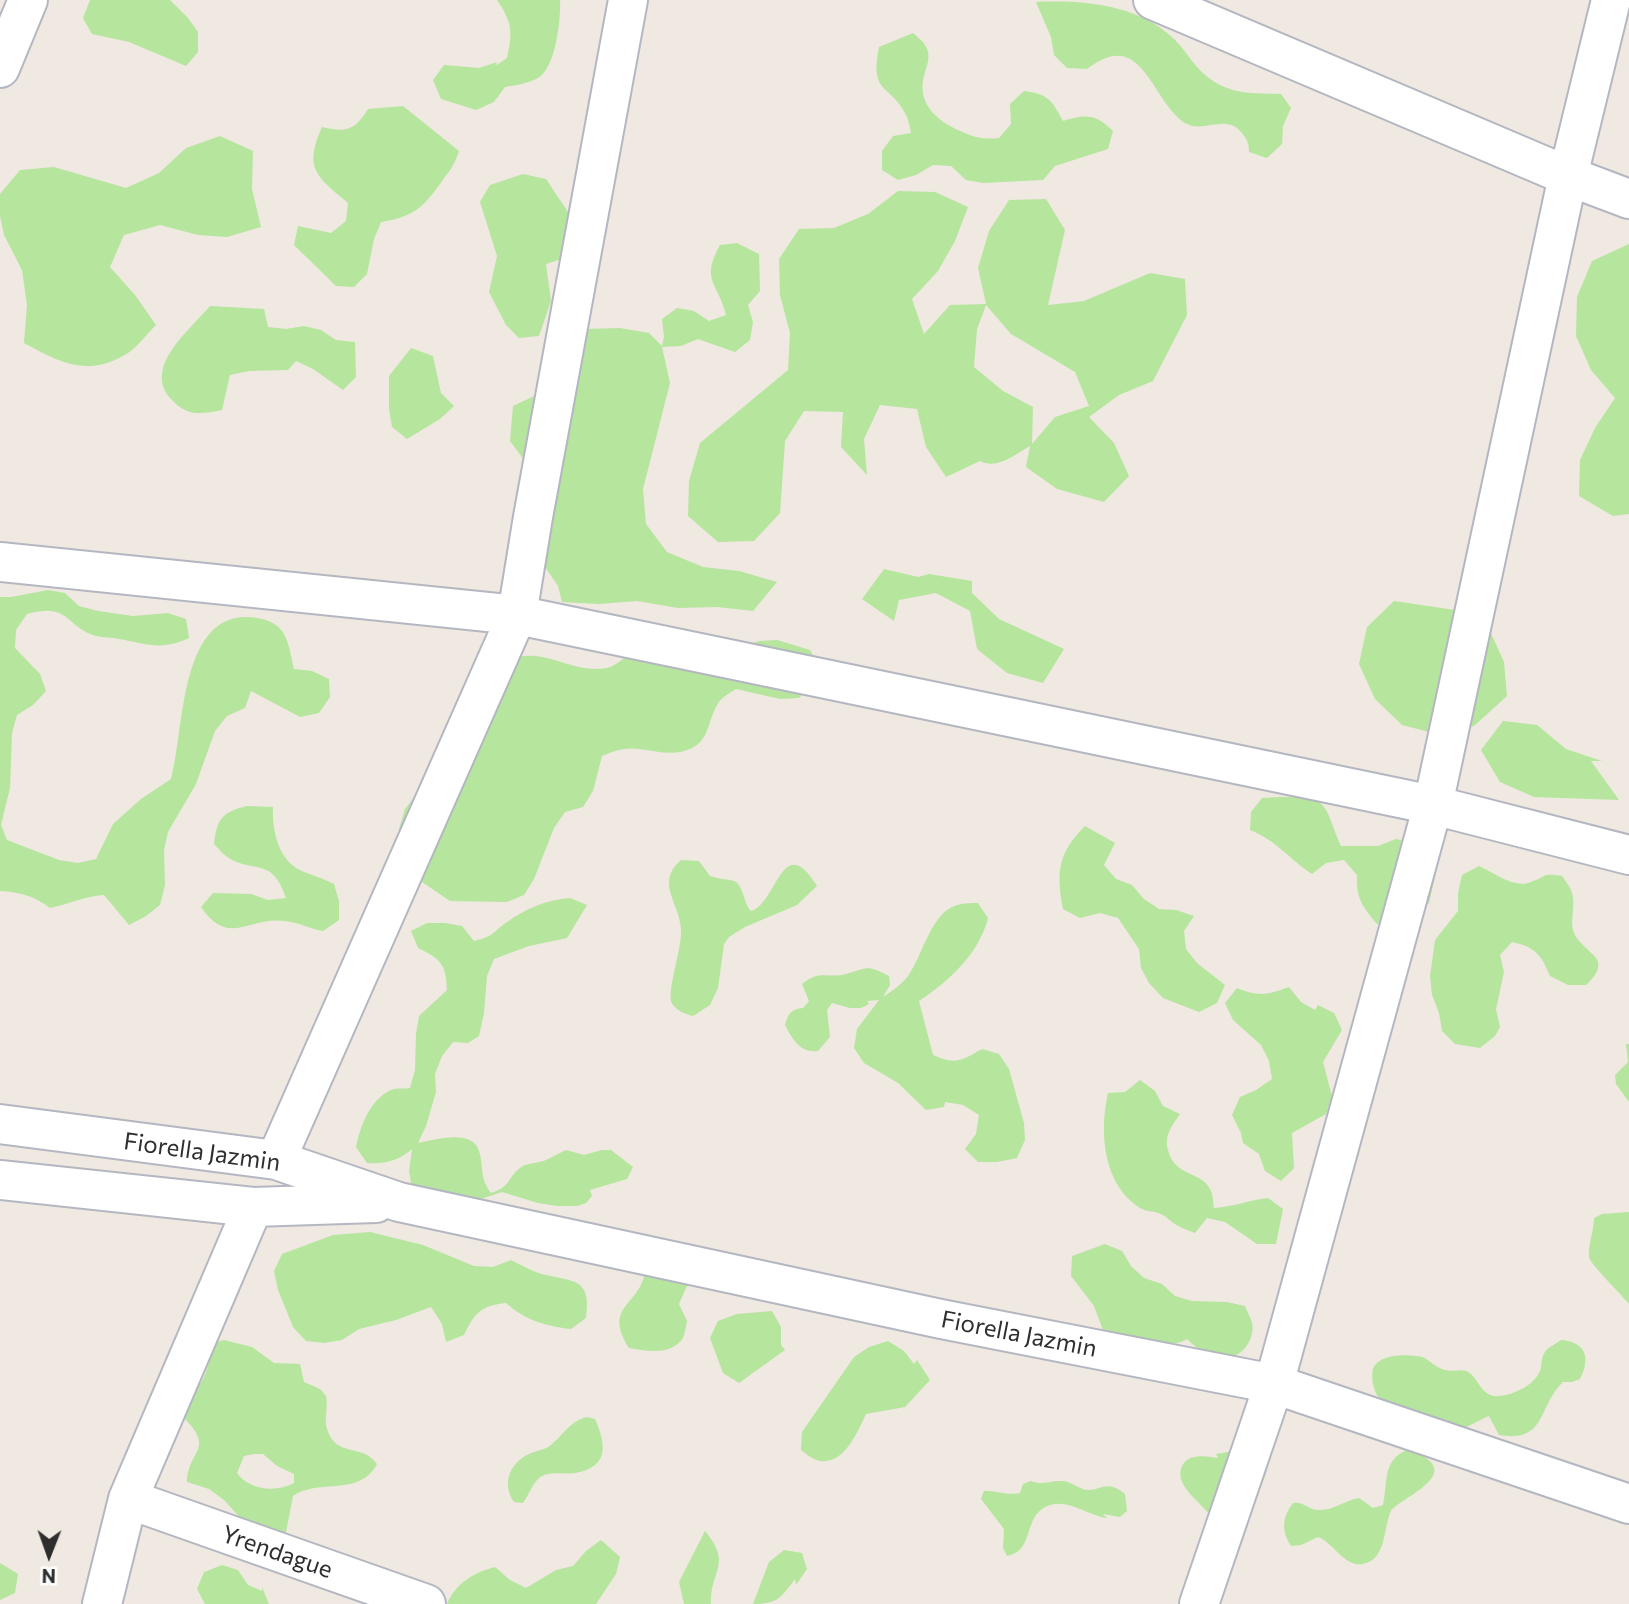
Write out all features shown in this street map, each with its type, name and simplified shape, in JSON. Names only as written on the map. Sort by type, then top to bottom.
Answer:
[{"type":"street","points":[[0,68],[28,0]]},
{"type":"street","points":[[276,1160],[517,615],[628,0]]},
{"type":"street","points":[[1153,0],[1568,176],[1629,199]]},
{"type":"street","points":[[1199,1604],[1274,1384],[1433,805],[1568,176],[1611,0]]},
{"type":"street","points":[[0,562],[517,615],[1433,805],[1629,855]]},
{"type":"street","name":"Fiorella Jazmin","points":[[0,1124],[276,1160],[399,1202],[941,1319],[1274,1384],[1629,1504]]},
{"type":"street","name":"Fiorella Jazmin","points":[[0,1180],[253,1207],[399,1202]]},
{"type":"street","points":[[102,1604],[128,1499],[253,1207]]},
{"type":"street","name":"Yrendague","points":[[128,1499],[426,1604]]},
{"type":"green space","points":[[90,0],[170,0],[198,32],[198,52],[186,66],[129,42],[92,34],[83,18]]},
{"type":"green space","points":[[497,0],[560,0],[557,39],[547,69],[534,80],[505,87],[494,102],[476,110],[441,99],[433,80],[444,65],[479,68],[497,62],[495,66],[507,58],[510,27]]},
{"type":"green space","points":[[1036,2],[1072,2],[1126,11],[1159,27],[1173,38],[1197,67],[1216,83],[1236,91],[1281,94],[1291,108],[1283,126],[1282,144],[1267,158],[1249,152],[1241,132],[1228,124],[1192,126],[1185,123],[1173,112],[1144,71],[1133,61],[1121,56],[1106,58],[1087,69],[1067,68],[1054,55],[1051,37]]},
{"type":"green space","points":[[913,33],[924,43],[928,54],[923,81],[924,98],[931,111],[951,126],[978,137],[999,138],[1011,124],[1010,104],[1024,91],[1048,99],[1063,121],[1090,117],[1101,121],[1113,131],[1108,149],[1055,166],[1043,180],[983,183],[966,180],[951,166],[933,165],[916,175],[898,180],[882,170],[882,151],[893,136],[911,133],[901,106],[880,82],[877,63],[879,47]]},
{"type":"green space","points":[[403,106],[459,151],[449,172],[422,206],[409,214],[381,222],[374,239],[367,274],[354,287],[336,286],[294,245],[298,226],[331,233],[346,221],[348,203],[321,179],[316,171],[316,141],[322,127],[338,130],[350,128],[359,122],[368,109]]},
{"type":"green space","points":[[220,136],[253,151],[252,189],[261,227],[227,237],[198,235],[160,225],[124,235],[110,267],[135,295],[156,325],[132,350],[114,361],[100,365],[75,365],[50,357],[24,343],[27,305],[22,270],[4,235],[0,216],[0,194],[20,170],[54,167],[126,188],[159,173],[186,148]]},
{"type":"green space","points":[[523,174],[546,179],[576,224],[565,258],[546,264],[551,301],[539,336],[519,338],[506,325],[489,292],[497,256],[480,202],[490,185]]},
{"type":"green space","points":[[898,191],[935,192],[968,207],[955,241],[938,271],[912,299],[924,334],[950,305],[986,304],[978,268],[989,231],[1009,200],[1046,199],[1065,230],[1048,305],[1084,301],[1150,273],[1185,279],[1187,315],[1153,381],[1119,395],[1089,417],[1114,443],[1129,476],[1104,502],[1057,489],[1026,467],[1030,446],[1000,462],[993,464],[980,461],[946,477],[926,447],[917,409],[880,405],[864,439],[867,475],[841,447],[843,412],[804,411],[785,441],[780,513],[754,541],[718,542],[688,516],[689,481],[700,443],[788,370],[790,333],[780,295],[779,259],[799,229],[834,228],[868,214]],"holes":[[[986,305],[1011,334],[1075,372],[1089,406],[1055,417],[1032,444],[1033,407],[1003,391],[974,367],[977,329]]]},
{"type":"green space","points":[[737,243],[759,254],[760,291],[748,305],[753,322],[750,340],[735,352],[698,339],[681,346],[662,347],[670,383],[643,489],[646,524],[667,552],[703,567],[739,571],[777,582],[753,611],[717,607],[678,608],[637,601],[599,604],[562,602],[558,586],[537,555],[533,472],[510,441],[513,406],[545,391],[585,329],[620,328],[649,333],[662,346],[662,319],[677,308],[694,311],[709,321],[726,315],[712,281],[711,266],[720,245]]},
{"type":"green space","points":[[1629,244],[1629,514],[1613,516],[1579,496],[1580,460],[1595,428],[1615,398],[1591,370],[1576,336],[1577,297],[1592,261]]},
{"type":"green space","points":[[210,306],[264,309],[268,327],[286,329],[304,326],[321,330],[336,340],[355,342],[356,377],[343,390],[313,369],[296,361],[288,370],[249,371],[230,375],[222,410],[189,412],[172,400],[164,388],[162,375],[172,350]]},
{"type":"green space","points":[[411,348],[433,356],[441,393],[454,406],[440,419],[407,439],[392,427],[389,376]]},
{"type":"green space","points":[[884,569],[918,577],[929,574],[972,581],[972,593],[999,619],[1064,649],[1043,683],[1007,673],[977,649],[970,611],[936,593],[899,600],[894,621],[862,599]]},
{"type":"green space","points":[[48,590],[65,593],[79,606],[98,611],[133,616],[168,613],[186,619],[189,638],[170,644],[154,645],[99,637],[51,611],[27,614],[16,630],[15,648],[40,674],[46,691],[33,705],[17,715],[12,733],[10,788],[1,825],[7,840],[59,860],[78,863],[96,859],[113,824],[141,799],[171,779],[190,676],[199,651],[212,631],[231,619],[257,618],[275,624],[285,636],[294,669],[312,671],[329,679],[330,697],[319,713],[300,717],[251,691],[245,708],[227,716],[215,731],[196,784],[168,832],[164,850],[165,885],[160,905],[129,925],[104,895],[50,908],[26,895],[0,891],[0,597]]},
{"type":"green space","points":[[1394,601],[1462,611],[1490,631],[1504,662],[1507,696],[1474,726],[1437,734],[1402,725],[1375,699],[1359,664],[1367,627]]},
{"type":"green space","points":[[777,640],[810,650],[819,666],[812,685],[799,698],[780,699],[736,689],[724,697],[715,708],[702,740],[685,751],[665,753],[629,749],[602,756],[593,791],[583,807],[565,812],[554,828],[534,879],[524,895],[507,902],[450,901],[419,880],[400,848],[399,829],[405,809],[504,660],[536,656],[598,669],[616,664],[638,645],[741,647],[759,641]]},
{"type":"green space","points":[[1503,721],[1537,725],[1566,749],[1602,761],[1591,761],[1619,800],[1534,797],[1500,782],[1481,750]]},
{"type":"green space","points":[[1262,798],[1308,799],[1323,805],[1341,846],[1378,846],[1396,839],[1414,843],[1430,851],[1437,868],[1429,903],[1414,913],[1377,924],[1361,901],[1357,875],[1344,860],[1326,863],[1312,874],[1267,839],[1250,830],[1251,812]]},
{"type":"green space","points":[[247,806],[273,807],[275,835],[282,852],[287,860],[302,871],[334,884],[339,901],[339,920],[323,931],[285,921],[260,922],[230,928],[211,919],[201,907],[213,893],[251,894],[268,900],[286,898],[275,876],[261,868],[245,865],[226,856],[214,844],[222,818]]},
{"type":"green space","points":[[1085,826],[1115,843],[1104,865],[1116,879],[1132,885],[1144,899],[1159,909],[1176,910],[1194,916],[1184,931],[1186,949],[1197,963],[1225,985],[1217,1003],[1199,1012],[1163,998],[1149,983],[1141,968],[1139,949],[1118,918],[1100,913],[1080,918],[1063,909],[1061,864],[1069,845]]},
{"type":"green space","points":[[681,860],[699,861],[710,876],[737,883],[751,911],[760,906],[788,867],[796,865],[805,870],[817,886],[797,905],[745,927],[729,937],[724,944],[718,988],[710,1005],[693,1016],[677,1009],[671,1001],[681,931],[669,885],[673,869]]},
{"type":"green space","points":[[1479,866],[1505,879],[1525,884],[1547,875],[1562,876],[1573,895],[1574,933],[1597,959],[1598,965],[1595,975],[1586,985],[1568,985],[1550,976],[1544,962],[1532,949],[1512,942],[1500,955],[1504,972],[1496,1009],[1500,1027],[1495,1036],[1480,1048],[1455,1044],[1442,1031],[1430,976],[1435,940],[1458,911],[1462,875]]},
{"type":"green space","points":[[570,898],[587,905],[567,938],[529,946],[494,959],[487,976],[479,1036],[468,1043],[453,1042],[442,1056],[435,1074],[436,1092],[418,1143],[452,1137],[475,1144],[479,1151],[483,1177],[491,1193],[506,1185],[523,1166],[546,1160],[566,1150],[584,1155],[611,1150],[633,1167],[627,1179],[590,1190],[592,1196],[586,1203],[577,1206],[538,1203],[502,1192],[466,1204],[412,1188],[409,1171],[412,1149],[391,1161],[367,1163],[356,1147],[360,1130],[379,1098],[394,1089],[410,1088],[415,1070],[419,1016],[447,990],[441,963],[418,948],[411,931],[427,923],[445,923],[462,926],[474,941],[489,936],[529,909]]},
{"type":"green space","points":[[978,903],[988,918],[978,943],[952,975],[919,1001],[933,1055],[953,1061],[982,1049],[999,1054],[1009,1069],[1024,1123],[1025,1140],[1017,1158],[997,1162],[978,1162],[965,1149],[976,1134],[979,1115],[963,1105],[945,1102],[944,1107],[926,1110],[898,1083],[864,1063],[854,1048],[857,1029],[879,1000],[867,1001],[869,1004],[861,1008],[832,1003],[827,1010],[830,1037],[818,1051],[802,1048],[785,1025],[791,1013],[803,1008],[809,1001],[802,984],[814,977],[840,975],[867,968],[876,970],[889,976],[890,985],[883,997],[908,976],[942,914],[961,904]]},
{"type":"green space","points":[[1289,987],[1301,1002],[1315,1010],[1318,1005],[1334,1013],[1342,1030],[1323,1062],[1332,1096],[1326,1114],[1292,1133],[1294,1168],[1281,1181],[1265,1171],[1259,1154],[1243,1143],[1232,1115],[1240,1097],[1272,1079],[1269,1061],[1261,1045],[1233,1020],[1225,1003],[1237,988],[1263,994]]},
{"type":"green space","points":[[1626,1044],[1629,1044],[1629,1102],[1616,1084],[1615,1075],[1628,1062]]},
{"type":"green space","points":[[1140,1080],[1155,1091],[1163,1106],[1180,1114],[1168,1135],[1167,1145],[1171,1159],[1182,1170],[1207,1184],[1212,1193],[1214,1208],[1268,1198],[1283,1209],[1276,1244],[1257,1244],[1225,1222],[1207,1218],[1195,1233],[1161,1214],[1140,1208],[1118,1186],[1111,1172],[1104,1140],[1108,1093],[1125,1092]]},
{"type":"green space","points":[[1629,1212],[1629,1304],[1595,1266],[1589,1252],[1594,1218],[1602,1214]]},
{"type":"green space","points":[[370,1232],[423,1245],[474,1266],[493,1267],[511,1260],[538,1273],[571,1281],[583,1288],[586,1295],[586,1318],[571,1329],[562,1328],[528,1318],[506,1303],[497,1304],[480,1312],[464,1335],[446,1342],[442,1324],[431,1307],[396,1320],[359,1329],[342,1340],[324,1343],[306,1341],[293,1327],[278,1290],[274,1271],[282,1254],[333,1235]]},
{"type":"green space","points":[[1105,1244],[1122,1251],[1131,1266],[1144,1278],[1162,1284],[1175,1296],[1192,1301],[1227,1302],[1245,1306],[1253,1329],[1245,1348],[1234,1356],[1220,1359],[1206,1355],[1187,1339],[1160,1345],[1107,1341],[1094,1306],[1071,1276],[1072,1256]]},
{"type":"green space","points":[[645,1273],[697,1274],[686,1288],[679,1304],[687,1321],[683,1338],[672,1348],[650,1351],[629,1348],[622,1334],[621,1315],[636,1293]]},
{"type":"green space","points":[[772,1311],[781,1327],[781,1345],[785,1350],[739,1383],[723,1373],[710,1338],[718,1321],[737,1314]]},
{"type":"green space","points":[[224,1340],[252,1347],[274,1363],[300,1364],[304,1382],[320,1389],[326,1396],[326,1425],[335,1443],[371,1457],[377,1464],[370,1474],[350,1484],[315,1488],[293,1496],[286,1532],[281,1539],[243,1521],[224,1500],[209,1489],[187,1482],[199,1443],[198,1436],[182,1416],[192,1386],[200,1384],[205,1374],[215,1342]],"holes":[[[263,1454],[277,1466],[294,1474],[294,1483],[271,1489],[242,1479],[237,1473],[244,1456]]]},
{"type":"green space","points":[[1561,1340],[1576,1344],[1584,1352],[1583,1371],[1580,1379],[1563,1382],[1539,1421],[1526,1434],[1499,1435],[1489,1416],[1458,1430],[1424,1423],[1391,1408],[1377,1395],[1373,1386],[1372,1372],[1376,1364],[1387,1357],[1409,1355],[1422,1357],[1445,1370],[1466,1371],[1488,1394],[1505,1395],[1524,1388],[1535,1379],[1545,1352]]},
{"type":"green space","points":[[888,1341],[904,1351],[914,1364],[917,1360],[930,1380],[905,1407],[866,1414],[848,1447],[834,1459],[826,1461],[810,1457],[801,1450],[802,1432],[854,1357],[869,1347]]},
{"type":"green space","points":[[587,1417],[595,1419],[601,1437],[603,1445],[600,1460],[586,1470],[542,1476],[523,1503],[514,1502],[508,1482],[516,1464],[530,1453],[549,1446],[572,1425]]},
{"type":"green space","points":[[1407,1450],[1426,1458],[1433,1466],[1434,1473],[1430,1481],[1391,1511],[1380,1550],[1370,1562],[1350,1562],[1318,1537],[1301,1545],[1291,1546],[1284,1524],[1293,1503],[1300,1503],[1315,1510],[1324,1510],[1359,1498],[1373,1508],[1383,1505],[1390,1466],[1399,1454]]},
{"type":"green space","points":[[1234,1451],[1260,1458],[1267,1465],[1266,1474],[1248,1517],[1211,1517],[1181,1480],[1182,1466],[1193,1457],[1218,1458],[1216,1454]]},
{"type":"green space","points":[[1031,1481],[1063,1481],[1089,1490],[1112,1487],[1125,1494],[1127,1511],[1120,1517],[1103,1514],[1107,1518],[1067,1505],[1050,1505],[1036,1515],[1021,1548],[1007,1556],[1003,1548],[1004,1529],[981,1499],[984,1491],[1020,1493],[1023,1484]]},
{"type":"green space","points":[[705,1531],[718,1552],[719,1560],[711,1604],[684,1604],[679,1582]]},
{"type":"green space","points":[[601,1540],[620,1557],[616,1574],[596,1604],[447,1604],[460,1585],[479,1572],[495,1567],[510,1580],[526,1588],[556,1570],[573,1566],[586,1551]]},
{"type":"green space","points":[[784,1550],[802,1553],[807,1569],[796,1585],[795,1579],[778,1599],[753,1604],[769,1562]]},
{"type":"green space","points":[[0,1563],[18,1574],[15,1593],[0,1600]]},
{"type":"green space","points":[[222,1565],[238,1570],[248,1585],[262,1591],[262,1587],[269,1604],[205,1604],[197,1589],[204,1572]]}]
